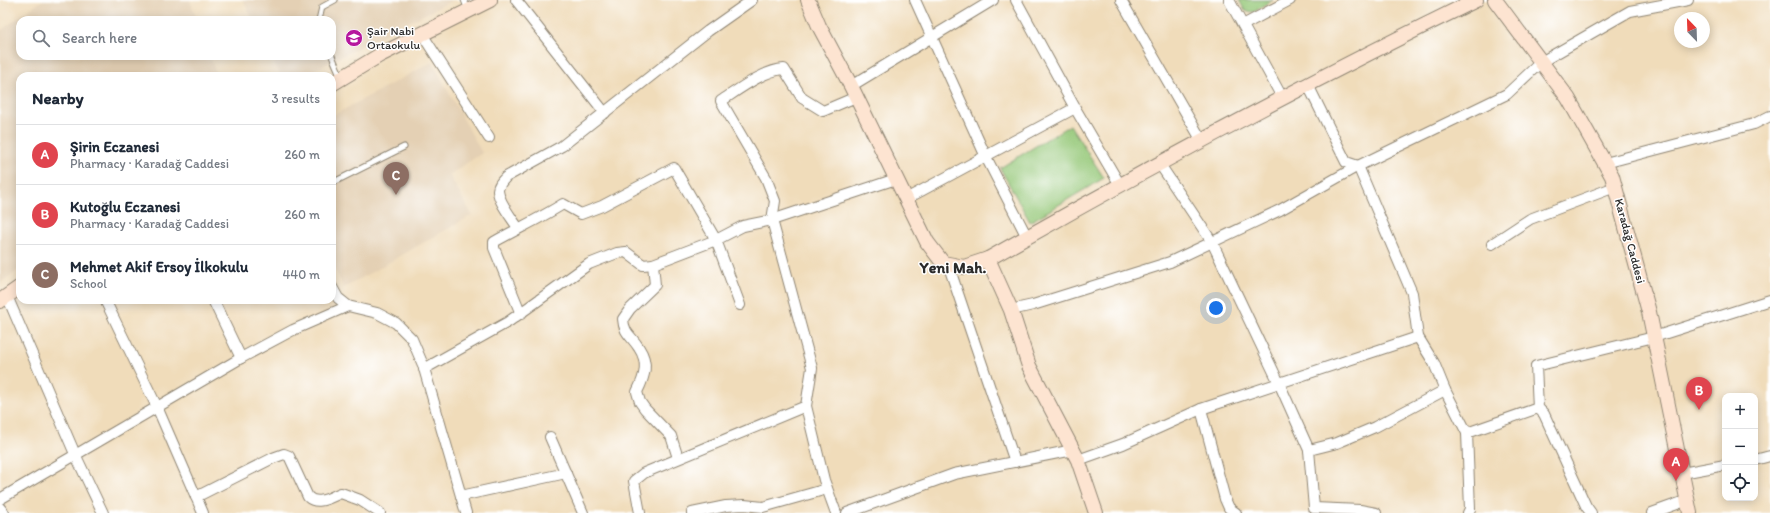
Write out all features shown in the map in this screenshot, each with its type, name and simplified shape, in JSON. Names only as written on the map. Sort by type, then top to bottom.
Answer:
[{"type":"street","points":[[337,81],[380,55],[422,34],[466,5],[490,0]]},
{"type":"street","points":[[516,0],[605,112]]},
{"type":"street","points":[[518,228],[501,199],[498,190],[500,184],[506,177],[562,146],[708,31],[752,0]]},
{"type":"street","points":[[808,0],[819,26],[854,91],[927,242],[943,263],[964,267],[988,259],[1159,163],[1308,85],[1476,0]]},
{"type":"street","points":[[915,0],[986,157],[1028,237]]},
{"type":"street","points":[[836,513],[827,489],[806,406],[812,368],[772,220],[776,201],[766,178],[721,101],[755,79],[778,69],[784,69],[802,98],[823,111],[931,38],[993,0]]},
{"type":"street","points":[[1016,0],[1075,108],[1120,185]]},
{"type":"street","points":[[1121,0],[1202,141]]},
{"type":"street","points":[[1229,0],[1283,99]]},
{"type":"street","points":[[1243,25],[1290,0]]},
{"type":"street","points":[[1011,310],[1033,306],[1170,262],[1280,210],[1358,166],[1507,94],[1541,62],[1630,11],[1688,0]]},
{"type":"street","name":"Karadağ Caddesi","points":[[1497,1],[1568,98],[1612,176],[1649,312],[1689,507]]},
{"type":"street","points":[[422,34],[489,138]]},
{"type":"street","points":[[1308,85],[1346,162],[1358,166],[1412,293],[1418,337],[1434,363],[1445,390],[1467,433],[1470,509],[1468,513]]},
{"type":"street","points":[[906,199],[1075,108]]},
{"type":"street","points":[[1605,163],[1754,124],[1770,116]]},
{"type":"street","points":[[1159,163],[1212,242],[1279,383],[1309,450],[1314,508],[1360,510],[1376,513]]},
{"type":"street","points":[[520,314],[494,248],[494,242],[518,228],[542,218],[563,204],[581,214],[602,206],[674,168],[716,240],[740,305]]},
{"type":"street","points":[[424,369],[508,322],[589,264],[617,253],[626,252],[643,265],[653,264],[716,240],[743,226],[772,220],[896,178]]},
{"type":"street","points":[[1492,244],[1530,219],[1615,187]]},
{"type":"street","points":[[988,259],[1011,310],[1029,366],[1075,455],[1096,513]]},
{"type":"street","points":[[653,264],[655,285],[630,308],[622,319],[624,328],[640,348],[645,365],[645,377],[637,392],[640,402],[671,436],[678,458]]},
{"type":"street","points":[[948,264],[1015,462]]},
{"type":"street","points":[[16,290],[4,298],[103,513]]},
{"type":"street","points":[[336,294],[338,298],[348,306],[377,313],[396,323],[412,339],[424,369],[461,496],[463,512]]},
{"type":"street","points":[[1591,513],[1586,506],[1544,414],[1538,408],[1536,366],[1654,337],[1770,300]]},
{"type":"street","points":[[107,304],[157,407],[203,513]]},
{"type":"street","points":[[215,304],[241,358]]},
{"type":"street","points":[[0,499],[241,358],[293,330],[348,306]]},
{"type":"street","points":[[847,513],[954,474],[1015,462],[1075,455],[1123,444],[1201,409],[1418,337]]},
{"type":"street","points":[[1309,450],[1337,443],[1375,427],[1445,390]]},
{"type":"street","points":[[640,513],[634,482],[644,472],[806,406]]},
{"type":"street","points":[[1467,433],[1538,408]]},
{"type":"street","points":[[1201,409],[1225,499],[1230,508],[1236,513]]},
{"type":"street","points":[[550,437],[583,513]]},
{"type":"street","points":[[196,497],[273,458],[284,454],[289,456],[308,497],[312,500],[319,502],[340,493],[360,500],[380,513]]},
{"type":"street","points":[[1758,459],[1770,456]]},
{"type":"street","points":[[1682,473],[1722,466]]},
{"type":"street","points":[[461,496],[566,474]]},
{"type":"street","points":[[692,513],[726,506],[744,505],[763,507],[827,489]]},
{"type":"street","points":[[1652,513],[1689,507]]},
{"type":"street","points":[[0,508],[4,513]]},
{"type":"lane","points":[[320,16],[322,7],[335,0]]},
{"type":"lane","points":[[333,60],[335,72]]},
{"type":"lane","points":[[336,181],[404,148]]},
{"type":"shaded area","points":[[43,0],[190,0],[196,16],[21,16]]},
{"type":"shaded area","name":"Şair Nabi Ortaokulu","points":[[243,0],[453,0],[336,59],[336,16],[251,16]]},
{"type":"shaded area","points":[[16,19],[16,60],[211,60],[216,72],[16,72],[16,272],[0,283],[0,31]]},
{"type":"shaded area","name":"Şair Nabi Ortaokulu","points":[[273,60],[334,60],[310,72],[279,72]]},
{"type":"shaded area","points":[[432,62],[482,153],[449,175],[472,215],[344,288],[336,272],[336,114]]},
{"type":"green space","points":[[1239,0],[1273,0],[1254,12],[1245,11]]},
{"type":"green space","points":[[1070,125],[1104,178],[1030,222],[1000,168]]},
{"type":"place","name":"Şair Nabi Ortaokulu","points":[[354,38]]},
{"type":"place","name":"Mehmet Akif Ersoy İlkokulu","points":[[396,195]]},
{"type":"place","name":"Kutoğlu Eczanesi","points":[[1699,410]]},
{"type":"place","name":"Şirin Eczanesi","points":[[1676,481]]},
{"type":"district","name":"Yeni Mah.","points":[[953,267]]}]
